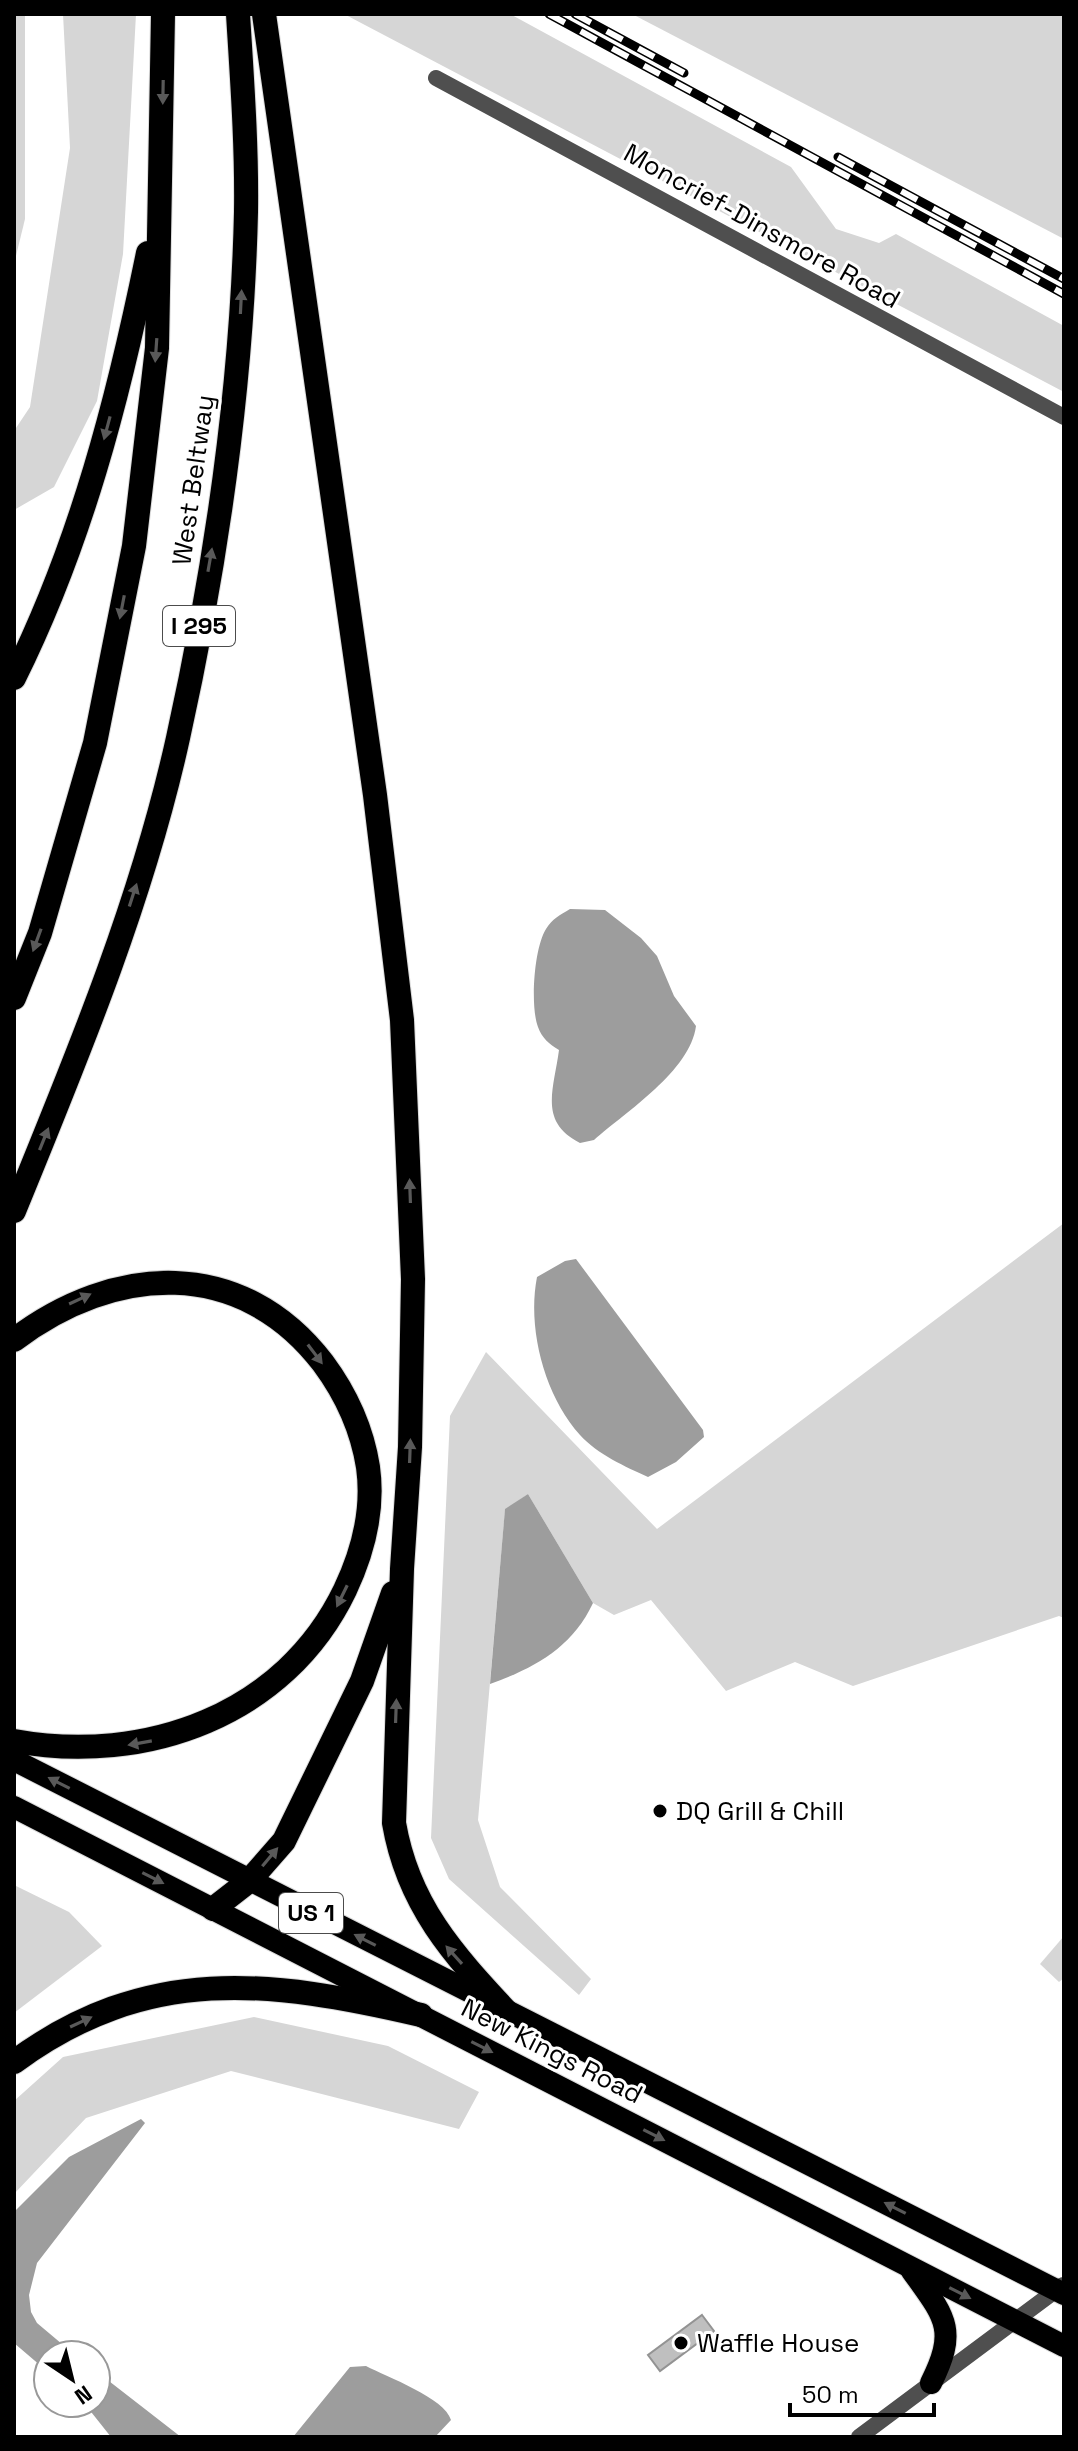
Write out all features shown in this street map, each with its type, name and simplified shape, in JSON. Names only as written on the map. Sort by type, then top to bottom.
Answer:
[{"type":"highway","name":"West Beltway","points":[[14,998],[40,933],[95,743],[134,546],[157,348],[163,14]]},
{"type":"highway","name":"West Beltway","points":[[14,1211],[106,981],[147,853],[186,694],[227,465],[239,330],[246,210],[238,14]]},
{"type":"highway","points":[[264,14],[375,795],[402,1020],[413,1279],[410,1447],[393,1780],[394,1823],[399,1857],[415,1893],[446,1947],[507,2012]]},
{"type":"highway","points":[[14,678],[39,628],[88,501],[127,357],[161,188]]},
{"type":"highway","points":[[14,1340],[47,1315],[94,1293],[135,1283],[164,1281],[204,1285],[251,1302],[290,1326],[306,1341],[339,1384],[356,1420],[368,1468],[369,1511],[364,1542],[337,1607],[288,1670],[260,1693],[229,1713],[180,1733],[140,1744],[97,1748],[14,1741]]},
{"type":"highway","points":[[213,1909],[249,1881],[284,1841],[356,1695],[402,1569]]},
{"type":"highway","name":"New Kings Road","points":[[14,1760],[1061,2290]]},
{"type":"highway","name":"New Kings Road","points":[[14,1807],[1064,2346]]},
{"type":"highway","points":[[14,2062],[57,2032],[104,2011],[212,1986],[328,1994],[421,2015]]},
{"type":"highway","points":[[909,2267],[935,2302],[946,2328],[946,2354],[931,2383]]},
{"type":"street","name":"Moncrief-Dinsmore Road","points":[[436,78],[1064,417]]},
{"type":"street","points":[[859,2437],[1061,2290]]},
{"type":"shaded area","points":[[14,14],[25,14],[25,219],[14,264]]},
{"type":"shaded area","points":[[63,14],[136,14],[123,254],[97,401],[54,487],[14,510],[14,431],[30,407],[70,148]]},
{"type":"shaded area","points":[[344,14],[510,14],[791,167],[836,229],[879,243],[896,234],[1064,326],[1064,392]]},
{"type":"shaded area","points":[[632,14],[1064,14],[1064,239]]},
{"type":"shaded area","points":[[570,909],[605,910],[641,938],[657,956],[674,996],[696,1026],[691,1043],[670,1074],[594,1140],[580,1143],[567,1135],[554,1115],[552,1091],[559,1050],[549,1043],[538,1027],[534,1006],[536,963],[542,938],[551,922]]},
{"type":"shaded area","points":[[1064,1223],[1064,1618],[1059,1616],[853,1686],[795,1662],[726,1691],[651,1600],[614,1615],[593,1603],[528,1494],[505,1510],[478,1820],[500,1887],[591,1979],[579,1995],[449,1879],[431,1838],[450,1416],[486,1352],[657,1529]]},
{"type":"shaded area","points":[[576,1259],[703,1430],[704,1437],[676,1462],[648,1477],[612,1459],[580,1435],[557,1401],[541,1360],[534,1318],[537,1277],[565,1261]]},
{"type":"shaded area","points":[[528,1494],[593,1603],[563,1644],[522,1671],[490,1684],[505,1509]]},
{"type":"shaded area","points":[[14,1885],[69,1912],[102,1946],[14,2013]]},
{"type":"shaded area","points":[[1064,1936],[1064,1978],[1059,1982],[1040,1964]]},
{"type":"shaded area","points":[[254,2017],[388,2046],[479,2092],[459,2129],[231,2071],[86,2118],[14,2194],[14,2101],[63,2057]]},
{"type":"shaded area","points":[[141,2119],[145,2123],[37,2263],[29,2295],[31,2312],[37,2323],[56,2339],[32,2339],[32,2358],[14,2343],[14,2212],[69,2157]]},
{"type":"shaded area","points":[[366,2366],[427,2396],[451,2420],[435,2437],[293,2437],[350,2367]]},
{"type":"shaded area","points":[[112,2383],[181,2437],[111,2437],[97,2419],[112,2419]]},
{"type":"building","name":"Waffle House","points":[[702,2315],[714,2331],[660,2371],[648,2355]]},
{"type":"railway","points":[[549,14],[1064,294]]},
{"type":"railway","points":[[575,14],[684,73]]},
{"type":"railway","points":[[838,157],[1064,279]]},
{"type":"place","name":"DQ Grill & Chill","points":[[660,1811]]},
{"type":"place","name":"Waffle House","points":[[681,2343]]}]
